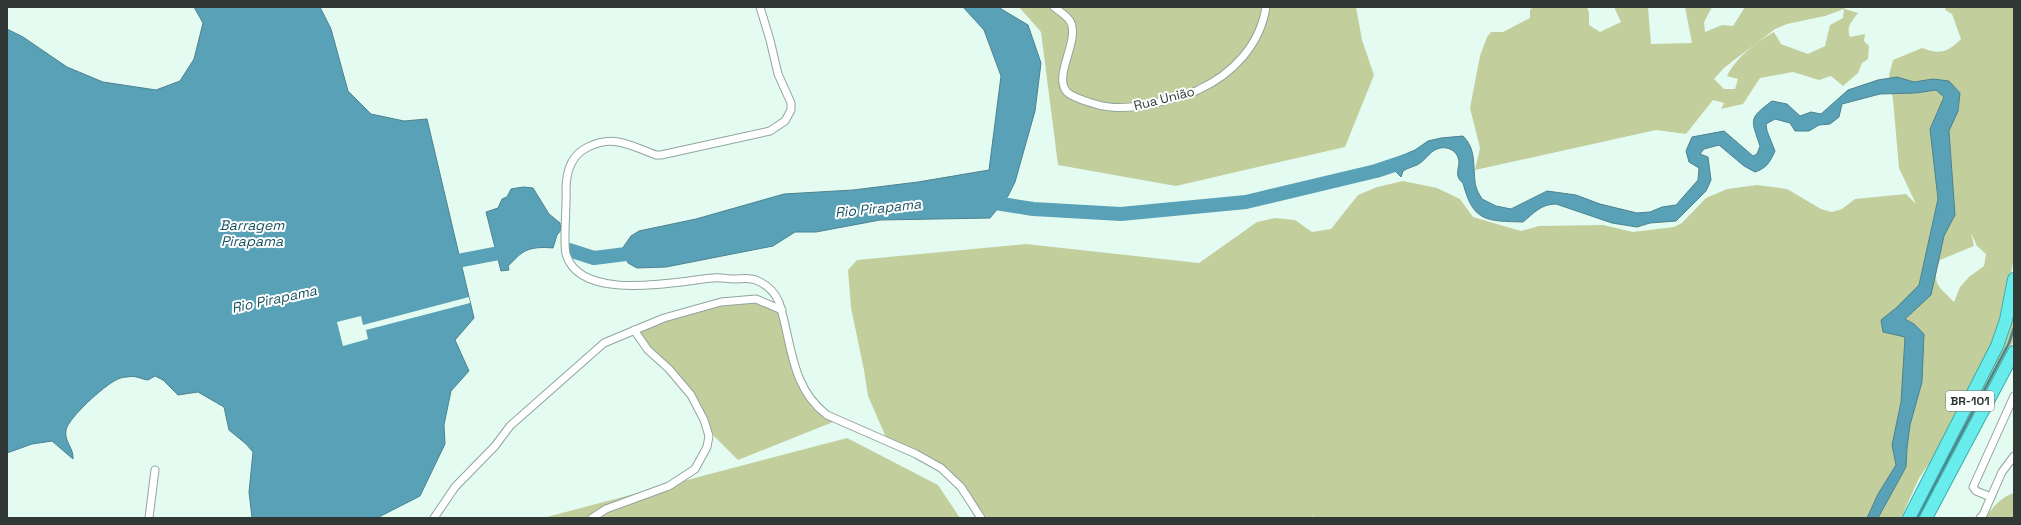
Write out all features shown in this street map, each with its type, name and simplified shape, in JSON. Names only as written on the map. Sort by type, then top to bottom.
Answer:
[{"type":"highway","name":"BR-101","points":[[1909,518],[1997,346],[2006,320],[2014,279]]},
{"type":"highway","name":"BR-101","points":[[1926,518],[2014,352]]},
{"type":"street","points":[[760,7],[778,74],[791,103],[791,110],[785,121],[770,131],[661,155],[656,155],[622,142],[608,140],[596,143],[583,149],[573,159],[569,168],[566,187],[566,253],[574,267],[584,277],[590,280],[631,285],[716,277],[747,278],[757,280],[767,286],[777,296],[782,310],[788,344],[796,370],[805,391],[817,407],[827,415],[916,454],[941,468],[961,487],[981,518]]},
{"type":"street","name":"Rua União","points":[[1054,7],[1066,17],[1072,28],[1063,75],[1064,84],[1067,91],[1083,100],[1099,105],[1120,108],[1152,104],[1190,94],[1219,78],[1237,62],[1254,43],[1262,28],[1266,7]]},
{"type":"street","points":[[434,518],[455,487],[529,407],[604,343],[671,315],[720,302],[756,299],[782,310]]},
{"type":"street","points":[[592,518],[606,509],[669,486],[695,469],[708,442],[709,436],[704,420],[691,395],[669,369],[648,350],[634,330]]},
{"type":"street","points":[[1991,497],[1976,491],[1973,487],[2014,396]]},
{"type":"street","points":[[1980,518],[2002,472],[2014,456]]},
{"type":"street","points":[[149,518],[155,470]]},
{"type":"green space","points":[[1019,7],[1356,7],[1362,40],[1374,75],[1345,147],[1176,186],[1058,165],[1041,32]]},
{"type":"green space","points":[[1533,7],[1587,7],[1589,13],[1589,25],[1600,32],[1621,22],[1614,7],[1648,7],[1651,44],[1692,43],[1685,7],[1712,7],[1704,22],[1705,32],[1722,25],[1733,26],[1745,7],[1844,7],[1845,9],[1858,13],[1849,27],[1849,33],[1850,37],[1865,34],[1864,41],[1869,46],[1868,59],[1862,63],[1858,73],[1843,86],[1831,76],[1819,80],[1793,72],[1760,78],[1743,104],[1721,109],[1724,103],[1713,100],[1686,134],[1656,130],[1475,170],[1480,148],[1470,108],[1480,56],[1487,37],[1491,32],[1503,32],[1530,18],[1530,10]],"holes":[[[1844,9],[1843,18],[1830,25],[1825,46],[1808,54],[1781,44],[1774,32],[1767,36],[1747,51],[1731,69],[1727,76],[1738,79],[1735,89],[1724,89],[1714,79],[1725,67],[1775,29],[1787,24],[1825,16]]]},
{"type":"green space","points":[[1946,7],[2014,7],[2014,258],[2000,323],[1983,363],[1932,459],[1919,478],[1901,518],[1314,518],[1312,515],[1313,518],[981,518],[952,477],[888,442],[868,396],[851,308],[848,270],[857,260],[1026,244],[1199,263],[1257,222],[1275,218],[1295,220],[1312,232],[1331,229],[1358,195],[1377,187],[1403,181],[1437,188],[1460,199],[1473,217],[1521,231],[1539,226],[1603,225],[1633,232],[1674,227],[1682,223],[1706,198],[1727,189],[1757,185],[1787,189],[1821,209],[1832,212],[1842,209],[1855,199],[1906,194],[1916,204],[1899,168],[1893,100],[1889,75],[1893,60],[1922,48],[1939,52],[1943,51],[1952,47],[1961,39],[1952,14],[1945,10]],"holes":[[[1971,233],[1977,246],[1986,254],[1984,266],[1969,277],[1960,287],[1954,302],[1940,288],[1936,280],[1937,268],[1940,260],[1974,246]]]},
{"type":"green space","points":[[756,301],[779,302],[804,392],[838,420],[738,460],[707,429],[692,394],[649,349],[635,330],[721,303]]},
{"type":"green space","points":[[2014,307],[2014,340],[1921,518],[1915,518],[1998,357]]},
{"type":"green space","points":[[847,438],[938,485],[960,518],[543,518]]},
{"type":"green space","points":[[2014,493],[2014,518],[1985,518],[1994,506],[2001,500]]},
{"type":"water","name":"Barragem Pirapama","points":[[194,7],[320,7],[331,29],[348,91],[371,114],[404,121],[427,119],[474,318],[455,340],[469,371],[451,391],[444,425],[445,444],[420,496],[377,518],[252,518],[249,492],[253,452],[229,430],[224,407],[198,392],[178,395],[163,380],[155,376],[148,380],[133,376],[117,379],[80,410],[66,430],[66,438],[73,455],[73,459],[52,441],[32,444],[7,453],[7,29],[23,37],[67,67],[103,82],[156,90],[180,81],[194,59],[203,23]]},
{"type":"water","points":[[963,7],[998,7],[1028,25],[1041,63],[1035,111],[1015,182],[1008,196],[990,218],[880,220],[816,232],[795,232],[773,246],[666,267],[637,268],[628,263],[622,249],[631,236],[639,231],[696,219],[784,194],[853,190],[918,182],[989,170],[1001,76],[984,30]]},
{"type":"water","points":[[1897,77],[1914,82],[1933,79],[1949,81],[1960,93],[1958,111],[1949,131],[1955,215],[1944,236],[1931,295],[1905,319],[1914,324],[1924,334],[1922,382],[1910,425],[1906,467],[1878,518],[1867,518],[1878,494],[1896,465],[1892,445],[1901,402],[1905,337],[1883,332],[1881,320],[1896,308],[1919,285],[1938,199],[1930,129],[1944,97],[1936,90],[1916,93],[1880,94],[1842,104],[1839,117],[1830,124],[1819,125],[1809,131],[1795,131],[1790,123],[1775,119],[1766,124],[1767,131],[1775,151],[1768,164],[1755,172],[1744,166],[1719,145],[1704,149],[1700,154],[1708,157],[1711,180],[1706,191],[1676,221],[1650,223],[1637,227],[1612,223],[1556,204],[1542,207],[1523,222],[1490,220],[1483,217],[1471,205],[1463,183],[1460,181],[1458,176],[1459,163],[1457,155],[1452,150],[1441,148],[1434,150],[1420,163],[1403,171],[1401,177],[1393,169],[1389,161],[1415,150],[1428,141],[1463,136],[1472,151],[1477,190],[1482,199],[1496,206],[1511,209],[1547,191],[1576,195],[1600,204],[1637,213],[1650,212],[1662,207],[1676,205],[1698,180],[1699,168],[1689,162],[1686,151],[1692,137],[1724,131],[1753,156],[1757,154],[1760,146],[1754,125],[1755,116],[1772,101],[1787,104],[1800,116],[1811,112],[1821,114],[1848,90],[1878,80]]},
{"type":"water","points":[[523,187],[533,188],[549,214],[560,223],[561,230],[557,235],[553,248],[537,248],[525,251],[508,266],[509,270],[501,271],[486,212],[498,208],[502,199],[507,197],[511,189]]},
{"type":"pier","points":[[469,297],[470,303],[366,330],[368,339],[343,346],[337,322],[361,316],[363,325]]},
{"type":"waterway","points":[[983,201],[1033,209],[1121,214],[1246,202],[1376,171],[1409,160]]},
{"type":"waterway","name":"Rio Pirapama","points":[[442,264],[514,250]]},
{"type":"waterway","name":"Rio Pirapama","points":[[569,250],[594,258],[642,252]]},
{"type":"waterway","points":[[1917,518],[2009,343],[2014,328]]}]
